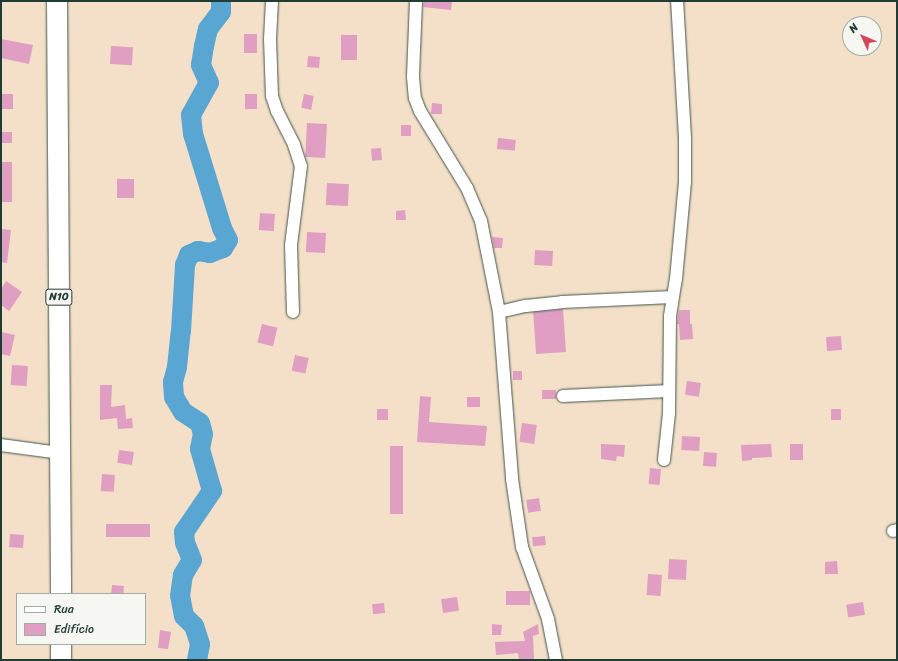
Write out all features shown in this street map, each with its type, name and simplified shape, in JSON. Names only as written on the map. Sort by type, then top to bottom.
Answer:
[{"type":"main road","name":"N10","points":[[57,1],[61,593]]},
{"type":"main road","points":[[61,645],[61,660]]},
{"type":"street","points":[[272,1],[270,39],[272,96],[277,111],[294,145],[301,166],[291,245],[293,312]]},
{"type":"street","points":[[416,1],[413,77],[416,98],[420,111],[467,188],[480,220],[499,312],[512,479],[522,547],[548,618],[556,660]]},
{"type":"street","points":[[664,460],[669,412],[668,391],[670,324],[685,182],[677,1]]},
{"type":"street","points":[[499,312],[526,306],[562,302],[673,297]]},
{"type":"street","points":[[563,396],[668,391]]},
{"type":"street","points":[[1,445],[60,453]]},
{"type":"building","points":[[424,1],[452,1],[451,10],[423,7]]},
{"type":"building","points":[[244,34],[257,34],[257,53],[244,53]]},
{"type":"building","points":[[341,35],[357,35],[357,60],[341,60]]},
{"type":"building","points":[[1,39],[33,45],[29,64],[1,58]]},
{"type":"building","points":[[111,46],[133,47],[132,65],[110,64]]},
{"type":"building","points":[[308,56],[320,57],[319,68],[307,67]]},
{"type":"building","points":[[1,94],[13,94],[13,109],[1,109]]},
{"type":"building","points":[[245,94],[257,94],[257,109],[245,109]]},
{"type":"building","points":[[304,94],[314,96],[311,110],[301,108]]},
{"type":"building","points":[[432,103],[442,104],[442,114],[431,114]]},
{"type":"building","points":[[307,123],[327,124],[325,158],[305,157]]},
{"type":"building","points":[[401,125],[411,125],[411,136],[401,136]]},
{"type":"building","points":[[2,132],[12,132],[12,143],[2,143]]},
{"type":"building","points":[[498,138],[516,140],[515,151],[497,149]]},
{"type":"building","points":[[381,148],[382,160],[372,161],[371,149]]},
{"type":"building","points":[[1,162],[12,162],[12,202],[1,202]]},
{"type":"building","points":[[117,179],[134,179],[134,198],[117,198]]},
{"type":"building","points":[[327,183],[349,184],[348,206],[326,205]]},
{"type":"building","points":[[405,210],[406,220],[396,220],[396,211]]},
{"type":"building","points":[[260,213],[275,214],[274,231],[259,230]]},
{"type":"building","points":[[1,229],[11,230],[7,263],[1,262]]},
{"type":"building","points":[[307,232],[326,233],[325,253],[306,252]]},
{"type":"building","points":[[492,237],[503,238],[502,248],[494,248]]},
{"type":"building","points":[[535,250],[553,251],[552,266],[534,265]]},
{"type":"building","points":[[6,281],[22,292],[9,311],[1,305],[1,289]]},
{"type":"building","points":[[563,309],[566,352],[536,354],[533,311]]},
{"type":"building","points":[[679,310],[690,310],[690,324],[692,324],[693,339],[680,340],[679,324],[677,324]]},
{"type":"building","points":[[262,324],[278,328],[273,346],[257,342]]},
{"type":"building","points":[[1,332],[15,335],[10,356],[1,354]]},
{"type":"building","points":[[841,336],[842,350],[827,351],[826,337]]},
{"type":"building","points":[[295,355],[309,358],[305,374],[292,371]]},
{"type":"building","points":[[12,365],[28,366],[27,386],[11,385]]},
{"type":"building","points":[[513,371],[522,371],[522,380],[513,380]]},
{"type":"building","points":[[687,381],[701,383],[699,397],[685,395]]},
{"type":"building","points":[[100,385],[112,385],[111,407],[125,405],[126,419],[132,418],[133,428],[118,429],[117,418],[100,420]]},
{"type":"building","points":[[542,390],[556,390],[556,399],[542,399]]},
{"type":"building","points":[[420,396],[431,397],[429,422],[487,426],[485,446],[417,442]]},
{"type":"building","points":[[467,397],[480,397],[480,407],[467,407]]},
{"type":"building","points":[[377,409],[388,409],[388,420],[377,420]]},
{"type":"building","points":[[831,409],[841,409],[841,420],[831,420]]},
{"type":"building","points":[[522,423],[537,425],[534,444],[519,442]]},
{"type":"building","points":[[682,436],[700,437],[699,451],[681,450]]},
{"type":"building","points":[[601,444],[625,445],[624,457],[617,456],[616,461],[601,459]]},
{"type":"building","points":[[771,444],[772,457],[752,458],[752,460],[742,461],[741,445]]},
{"type":"building","points":[[790,444],[803,444],[803,460],[790,460]]},
{"type":"building","points":[[390,446],[403,446],[403,514],[390,514]]},
{"type":"building","points":[[119,450],[134,452],[132,465],[117,463]]},
{"type":"building","points":[[704,452],[717,453],[716,467],[703,466]]},
{"type":"building","points":[[650,468],[661,469],[660,485],[649,484]]},
{"type":"building","points":[[102,474],[115,475],[114,492],[101,491]]},
{"type":"building","points":[[539,498],[541,511],[528,513],[526,500]]},
{"type":"building","points":[[106,524],[150,524],[150,537],[106,537]]},
{"type":"building","points":[[10,534],[24,535],[23,548],[9,547]]},
{"type":"building","points":[[545,536],[546,545],[533,546],[532,537]]},
{"type":"building","points":[[669,559],[687,560],[686,580],[668,579]]},
{"type":"building","points":[[837,561],[838,574],[825,574],[825,562]]},
{"type":"building","points":[[648,574],[662,575],[661,596],[647,595]]},
{"type":"building","points":[[112,585],[124,586],[123,593],[111,593]]},
{"type":"building","points":[[506,591],[530,591],[530,605],[506,605]]},
{"type":"building","points":[[457,597],[459,611],[443,613],[441,599]]},
{"type":"building","points":[[863,602],[865,615],[848,617],[846,605]]},
{"type":"building","points":[[384,603],[385,613],[373,614],[372,604]]},
{"type":"building","points":[[492,624],[502,625],[501,635],[492,635]]},
{"type":"building","points":[[538,624],[539,634],[533,636],[534,660],[519,660],[518,653],[496,655],[495,642],[525,641],[523,632]]},
{"type":"building","points":[[160,630],[171,632],[168,649],[158,648]]},
{"type":"waterway","points":[[197,660],[200,644],[194,626],[184,616],[180,596],[183,575],[192,560],[185,543],[184,532],[212,491],[200,449],[203,434],[200,423],[183,412],[174,397],[173,382],[177,367],[181,331],[185,265],[189,255],[198,251],[210,253],[223,248],[228,240],[222,228],[193,134],[191,115],[209,83],[201,65],[208,29],[221,12],[221,1]]}]
